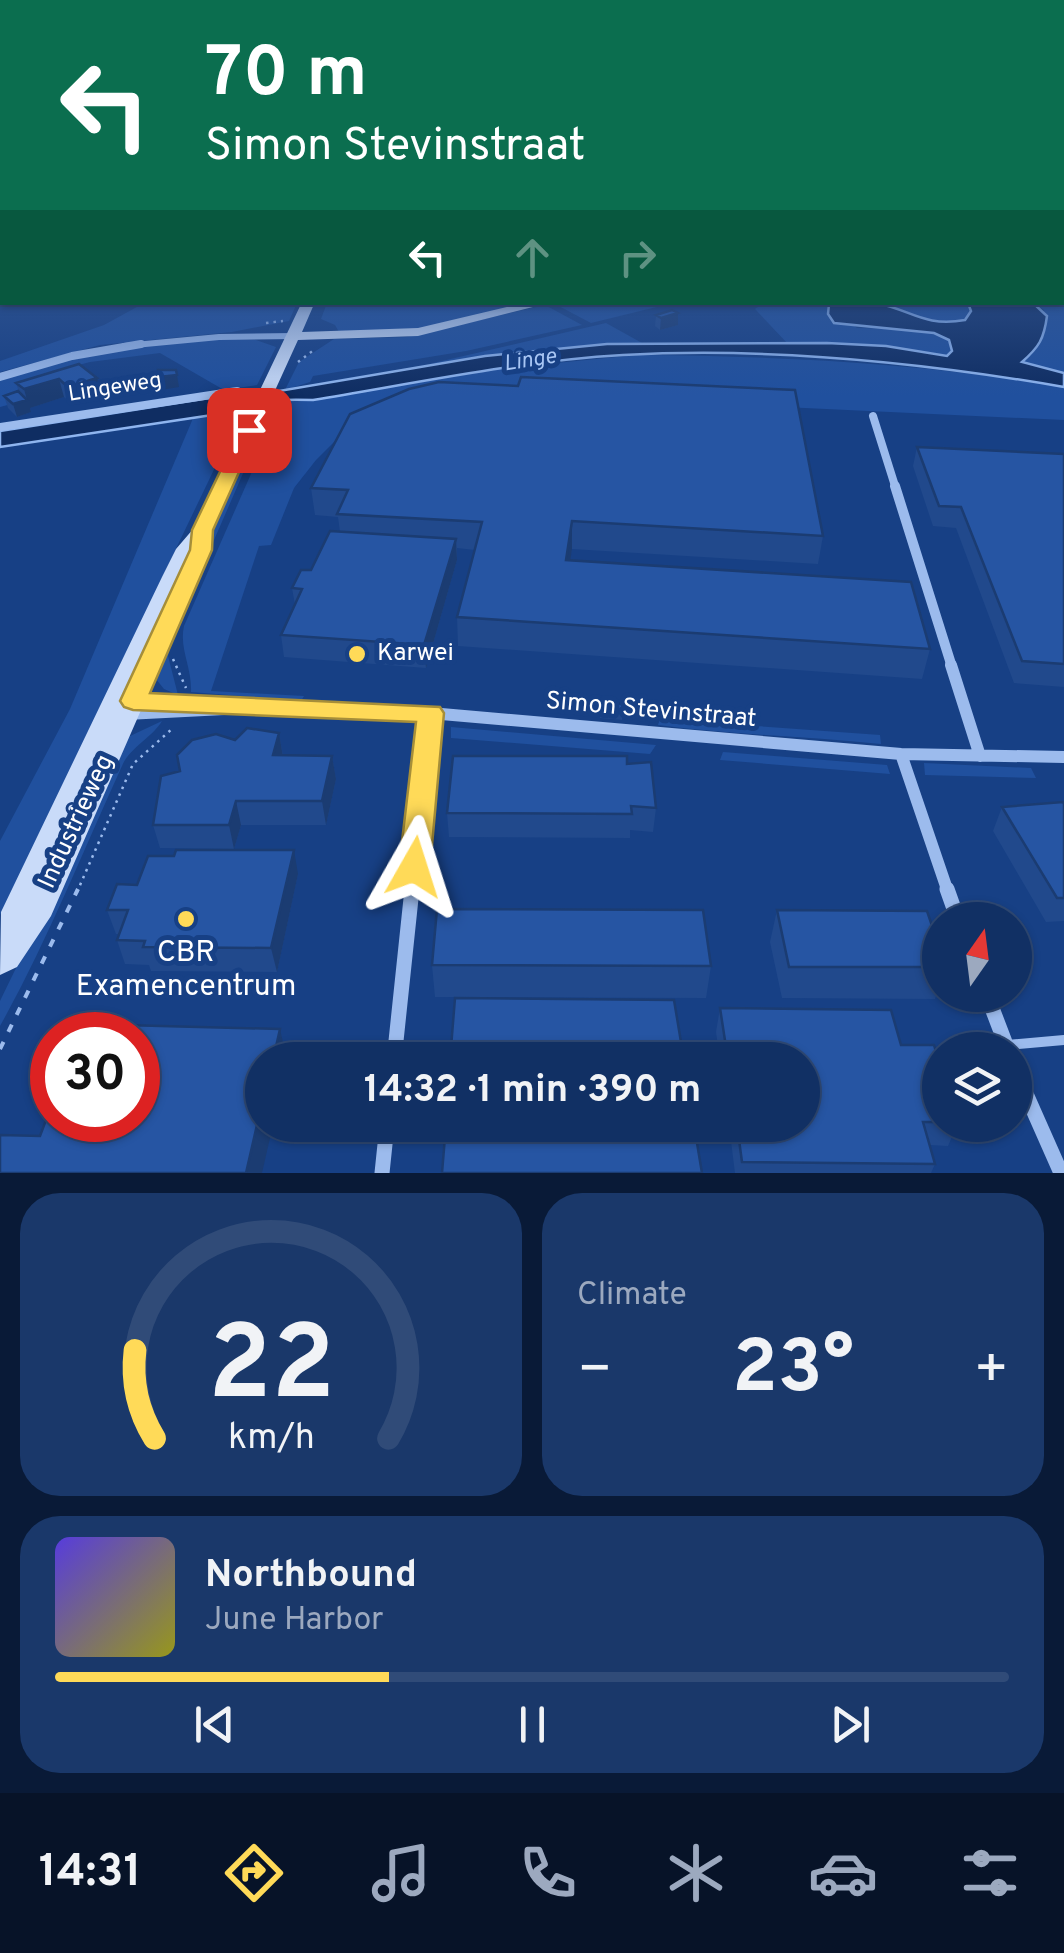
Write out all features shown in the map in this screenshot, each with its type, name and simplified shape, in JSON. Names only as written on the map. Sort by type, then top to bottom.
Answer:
[{"type":"main road","name":"Industrieweg","points":[[0,966],[36,916],[124,708],[201,550],[202,530],[308,305]]},
{"type":"main road","points":[[294,336],[418,332],[535,305]]},
{"type":"street","points":[[0,377],[69,356],[150,341],[294,336]]},
{"type":"street","name":"Lingeweg","points":[[0,428],[237,390]]},
{"type":"street","points":[[873,416],[980,756]]},
{"type":"street","name":"Simon Stevinstraat","points":[[124,708],[234,706],[430,713],[901,754],[1064,757]]},
{"type":"street","points":[[396,1042],[430,713]]},
{"type":"street","points":[[901,754],[952,902]]},
{"type":"street","points":[[1032,1107],[1061,1173]]},
{"type":"street","points":[[382,1173],[385,1142]]},
{"type":"lane","points":[[1032,1044],[1064,1040]]},
{"type":"path","points":[[297,363],[331,336]]},
{"type":"path","points":[[174,650],[173,660],[186,689],[182,707]]},
{"type":"path","name":"Industrieweg","points":[[0,1049],[54,945],[133,764],[172,729],[182,707]]},
{"type":"shaded area","points":[[141,305],[296,305],[289,321],[232,332],[100,345],[0,372],[0,361],[104,325]]},
{"type":"shaded area","points":[[326,305],[527,305],[414,331],[339,332],[335,325],[321,319]]},
{"type":"shaded area","points":[[545,305],[582,325],[466,351],[313,376],[310,382],[285,390],[299,362],[334,339],[407,337]]},
{"type":"shaded area","points":[[557,305],[665,305],[591,323]]},
{"type":"shaded area","points":[[760,305],[830,305],[857,328],[934,333],[949,340],[952,351],[947,356],[886,346],[787,343],[755,309]]},
{"type":"shaded area","points":[[880,305],[969,305],[971,311],[965,321],[928,321]]},
{"type":"shaded area","points":[[1036,305],[1064,305],[1064,373],[1021,362],[1037,347],[1044,310]]},
{"type":"shaded area","points":[[606,323],[642,343],[546,349],[429,364]]},
{"type":"shaded area","points":[[212,339],[256,340],[276,347],[257,385],[224,390],[160,353],[90,362],[41,375],[15,403],[0,407],[0,378],[86,353]]},
{"type":"shaded area","points":[[637,355],[851,362],[1064,387],[1064,420],[522,395],[341,435],[294,488],[271,545],[259,546],[211,691],[304,696],[301,701],[191,692],[184,626],[284,399],[313,400],[506,368]]},
{"type":"shaded area","points":[[245,405],[0,915],[0,841],[70,709],[194,416],[232,412]]},
{"type":"shaded area","points":[[263,416],[268,416],[174,632],[168,656],[178,695],[164,689],[156,673],[220,511]]},
{"type":"shaded area","points":[[660,719],[880,735],[881,744],[658,725]]},
{"type":"shaded area","points":[[162,721],[125,760],[49,930],[0,1026],[0,1001],[128,737]]},
{"type":"shaded area","points":[[451,727],[656,745],[650,754],[451,738]]},
{"type":"shaded area","points":[[723,752],[887,765],[890,774],[720,760]]},
{"type":"shaded area","points":[[924,763],[1031,768],[1036,778],[925,775]]},
{"type":"water","name":"Linge","points":[[829,305],[884,305],[928,320],[951,322],[965,320],[971,311],[969,305],[1035,305],[1047,316],[1046,324],[1040,342],[1022,362],[1064,373],[1064,387],[955,370],[789,355],[623,355],[506,367],[313,400],[261,402],[232,412],[0,447],[0,431],[235,394],[249,396],[485,356],[607,344],[827,343],[886,346],[947,356],[952,351],[949,340],[934,333],[834,323],[828,314]]},
{"type":"building","points":[[672,310],[678,313],[661,318],[656,315]]},
{"type":"building","points":[[79,364],[97,378],[68,387],[59,379],[24,389],[16,383]]},
{"type":"building","points":[[158,370],[176,370],[177,375],[159,377]]},
{"type":"building","points":[[521,377],[795,390],[823,536],[572,521],[566,560],[911,582],[930,649],[457,617],[482,522],[337,514],[348,490],[311,488],[350,414],[409,389],[439,382],[518,386]]},
{"type":"building","points":[[18,391],[27,400],[13,404],[4,396]]},
{"type":"building","points":[[917,447],[1064,454],[1064,664],[1022,661],[961,507],[939,506]]},
{"type":"building","points":[[330,531],[456,539],[424,645],[281,635],[302,589],[292,588],[301,570],[311,570]]},
{"type":"building","points":[[604,702],[624,704],[623,712],[601,710]]},
{"type":"building","points":[[247,728],[279,733],[273,755],[332,756],[322,801],[236,801],[229,825],[153,825],[161,776],[180,771],[177,755],[192,740],[216,734],[235,740]]},
{"type":"building","points":[[453,756],[627,756],[627,764],[651,762],[656,808],[631,806],[632,814],[447,813]]},
{"type":"building","points":[[1063,802],[1064,898],[1057,898],[1002,807]]},
{"type":"building","points":[[176,850],[294,850],[271,948],[143,947],[145,941],[117,940],[128,910],[107,910],[117,884],[137,885],[148,856],[174,856]]},
{"type":"building","points":[[437,909],[703,910],[711,966],[432,965]]},
{"type":"building","points":[[777,910],[922,911],[922,967],[789,967]]},
{"type":"building","points":[[455,998],[674,1000],[681,1042],[451,1042]]},
{"type":"building","points":[[720,1008],[891,1010],[901,1045],[922,1045],[922,1142],[929,1142],[935,1164],[742,1162],[739,1142],[820,1142],[820,1042],[725,1042]]},
{"type":"building","points":[[160,1026],[280,1029],[277,1042],[245,1042],[245,1142],[253,1142],[246,1173],[0,1173],[0,1135],[30,1136],[30,1142],[160,1142]]},
{"type":"building","points":[[445,1142],[697,1142],[702,1173],[442,1173]]},
{"type":"place","name":"Karwei","points":[[357,654]]},
{"type":"place","name":"CBR Examencentrum","points":[[186,919]]},
{"type":"route","points":[[249,430],[202,530],[201,550],[133,701],[430,713],[414,867]]}]
